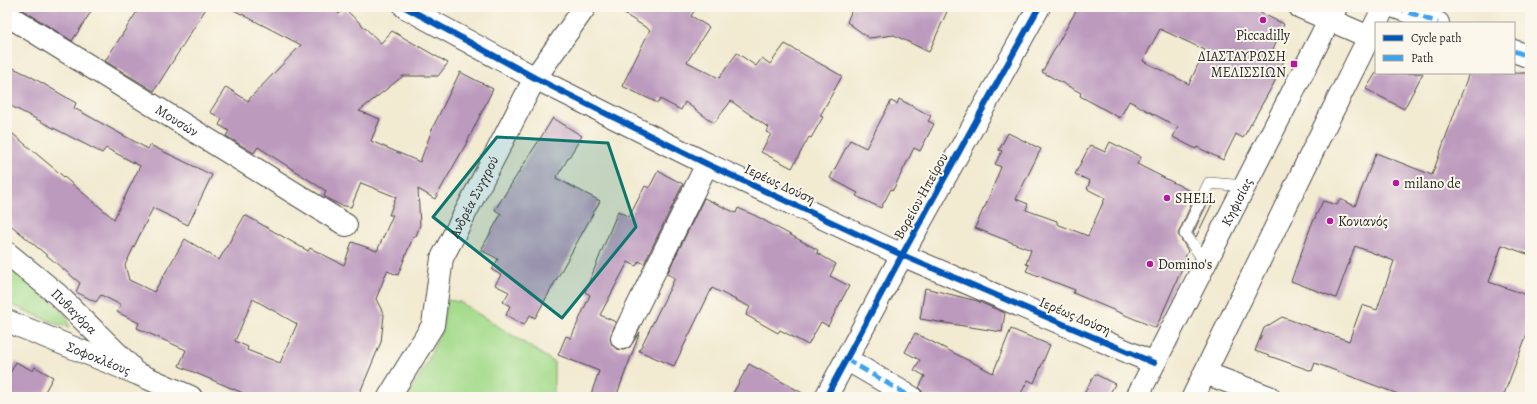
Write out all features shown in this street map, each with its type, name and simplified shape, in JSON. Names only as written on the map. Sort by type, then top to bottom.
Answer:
[{"type":"street","name":"Ιερέως Δούση","points":[[405,7],[535,78],[707,164],[902,255],[1154,363]]},
{"type":"street","name":"Ανδρέα Συγγρού","points":[[389,397],[433,325],[442,258],[535,78],[585,7]]},
{"type":"street","name":"Βορείου Ηπείρου","points":[[826,397],[902,255],[1040,7]]},
{"type":"street","points":[[1300,7],[1333,14],[1369,37]]},
{"type":"street","points":[[1376,22],[1384,7]]},
{"type":"street","points":[[1395,7],[1435,22]]},
{"type":"street","name":"Κηφισίας","points":[[1137,397],[1333,14]]},
{"type":"street","name":"Μουσών","points":[[7,15],[346,225]]},
{"type":"street","points":[[1194,397],[1375,25]]},
{"type":"street","points":[[1515,51],[1530,57]]},
{"type":"street","points":[[622,338],[707,164]]},
{"type":"street","name":"Πυθαγόρα","points":[[7,253],[57,294],[138,374]]},
{"type":"street","name":"Σοφοκλέους","points":[[7,321],[191,397]]},
{"type":"street","points":[[846,359],[911,397]]},
{"type":"street","points":[[1205,373],[1269,397]]},
{"type":"lane","points":[[1206,263],[1186,234],[1209,183],[1245,186]]},
{"type":"highlighted area","points":[[497,137],[608,143],[636,227],[562,318],[433,217]]},
{"type":"green space","points":[[7,260],[67,316],[69,327],[59,325],[7,303]]},
{"type":"green space","points":[[447,300],[460,302],[554,362],[554,397],[407,397],[426,365],[441,331]]},
{"type":"building","points":[[18,7],[94,7],[72,41]]},
{"type":"building","points":[[140,7],[207,7],[154,91],[105,61]]},
{"type":"building","points":[[228,7],[332,7],[339,14],[345,9],[381,43],[392,31],[448,63],[438,76],[403,76],[359,111],[380,119],[371,141],[420,162],[433,127],[460,72],[493,89],[466,144],[435,199],[418,189],[420,225],[416,236],[413,237],[398,275],[387,271],[376,299],[384,315],[381,342],[358,397],[241,397],[243,393],[179,366],[186,350],[137,328],[139,323],[117,312],[121,305],[101,295],[96,302],[76,292],[80,283],[7,222],[7,129],[114,219],[140,166],[106,148],[102,153],[7,104],[7,65],[30,76],[76,103],[74,108],[148,149],[150,145],[212,175],[188,225],[153,208],[125,265],[129,280],[154,292],[185,239],[219,260],[245,215],[308,251],[310,248],[344,265],[352,242],[377,251],[393,215],[389,215],[396,197],[361,183],[351,207],[340,205],[324,196],[326,191],[258,147],[254,153],[226,136],[229,131],[219,125],[222,119],[210,112],[226,87],[248,101],[301,45]],"holes":[[[253,299],[297,324],[280,363],[247,350],[248,347],[235,341]]]},
{"type":"building","points":[[613,7],[697,7],[691,16],[709,27],[687,62],[719,78],[737,53],[756,66],[762,58],[770,64],[785,44],[842,76],[820,116],[823,117],[811,138],[809,137],[792,168],[761,152],[771,134],[766,132],[769,128],[731,101],[714,123],[685,102],[681,110],[660,99],[658,103],[622,86],[650,30]]},
{"type":"building","points":[[853,7],[949,7],[929,52],[894,35],[869,38],[847,22]]},
{"type":"building","points":[[1078,7],[1248,7],[1284,24],[1273,50],[1286,56],[1274,83],[1243,138],[1236,134],[1223,160],[1197,147],[1196,149],[1173,137],[1178,127],[1129,101],[1120,118],[1080,96],[1081,93],[1042,72]],"holes":[[[1160,29],[1205,50],[1189,84],[1143,61]]]},
{"type":"building","points":[[1530,73],[1530,255],[1502,245],[1489,282],[1530,296],[1530,326],[1503,397],[1406,397],[1315,363],[1312,371],[1255,351],[1264,328],[1282,317],[1349,341],[1362,305],[1377,310],[1394,261],[1355,246],[1336,298],[1291,281],[1311,226],[1323,201],[1337,205],[1340,199],[1355,206],[1376,153],[1432,175],[1469,74]]},
{"type":"building","points":[[1375,74],[1422,74],[1404,109],[1366,89]]},
{"type":"building","points":[[899,99],[931,116],[928,121],[934,124],[920,151],[914,148],[893,190],[891,189],[881,208],[856,196],[858,193],[830,178],[850,140],[866,148],[891,101],[897,104]]},
{"type":"building","points":[[553,118],[582,136],[556,178],[600,201],[535,318],[530,315],[524,325],[506,315],[510,306],[503,302],[509,292],[495,285],[501,275],[492,270],[498,259],[481,250],[501,214],[495,210]]},
{"type":"building","points":[[1008,133],[1041,149],[1016,199],[1028,204],[1026,210],[1057,221],[1057,224],[1088,236],[1105,198],[1087,189],[1090,181],[1075,174],[1090,145],[1105,152],[1110,142],[1141,157],[1137,164],[1196,194],[1178,234],[1188,251],[1185,257],[1187,257],[1156,328],[1073,293],[1075,290],[1026,271],[1029,265],[1026,264],[1031,250],[975,228],[1001,167],[995,164],[1002,151],[999,150]]},
{"type":"building","points":[[658,171],[683,184],[644,264],[639,261],[636,266],[628,262],[600,315],[616,322],[610,338],[612,345],[617,349],[623,350],[629,348],[640,332],[616,397],[590,397],[599,371],[558,355],[566,336],[571,338],[590,295],[585,292],[618,211],[629,217],[645,186],[649,188]]},
{"type":"building","points":[[704,198],[736,213],[738,208],[756,216],[818,250],[817,253],[836,264],[830,276],[849,286],[828,326],[821,322],[808,345],[780,330],[778,333],[746,315],[750,307],[712,288],[674,366],[639,351],[675,278],[667,274]]},
{"type":"building","points":[[1209,200],[1213,202],[1196,237],[1193,233]]},
{"type":"building","points":[[925,288],[977,301],[1005,313],[1002,332],[920,319]]},
{"type":"building","points":[[1011,329],[1050,345],[1034,383],[1028,380],[1019,397],[923,397],[922,391],[919,388],[925,376],[914,370],[920,360],[905,352],[915,333],[993,373]]},
{"type":"building","points":[[16,362],[33,371],[35,367],[53,377],[42,397],[7,397],[7,379]]},
{"type":"building","points":[[749,364],[810,397],[731,397]]},
{"type":"building","points":[[1095,374],[1115,384],[1108,397],[1082,397]]},
{"type":"marked path","points":[[1395,7],[1435,22]]},
{"type":"marked path","points":[[1515,51],[1530,57]]},
{"type":"marked path","points":[[846,359],[911,397]]},
{"type":"cycle path","points":[[405,7],[535,78],[707,164],[902,255],[1154,363]]},
{"type":"cycle path","points":[[826,397],[902,255],[1039,7]]},
{"type":"place","name":"Piccadilly","points":[[1263,20]]},
{"type":"place","name":"ΔΙΑΣΤΑΥΡΩΣΗ ΜΕΛΙΣΣΙΩΝ","points":[[1294,64]]},
{"type":"place","name":"milano de","points":[[1396,183]]},
{"type":"place","name":"SHELL","points":[[1167,198]]},
{"type":"place","name":"Κονιανός","points":[[1330,221]]},
{"type":"place","name":"Domino's","points":[[1150,264]]}]
